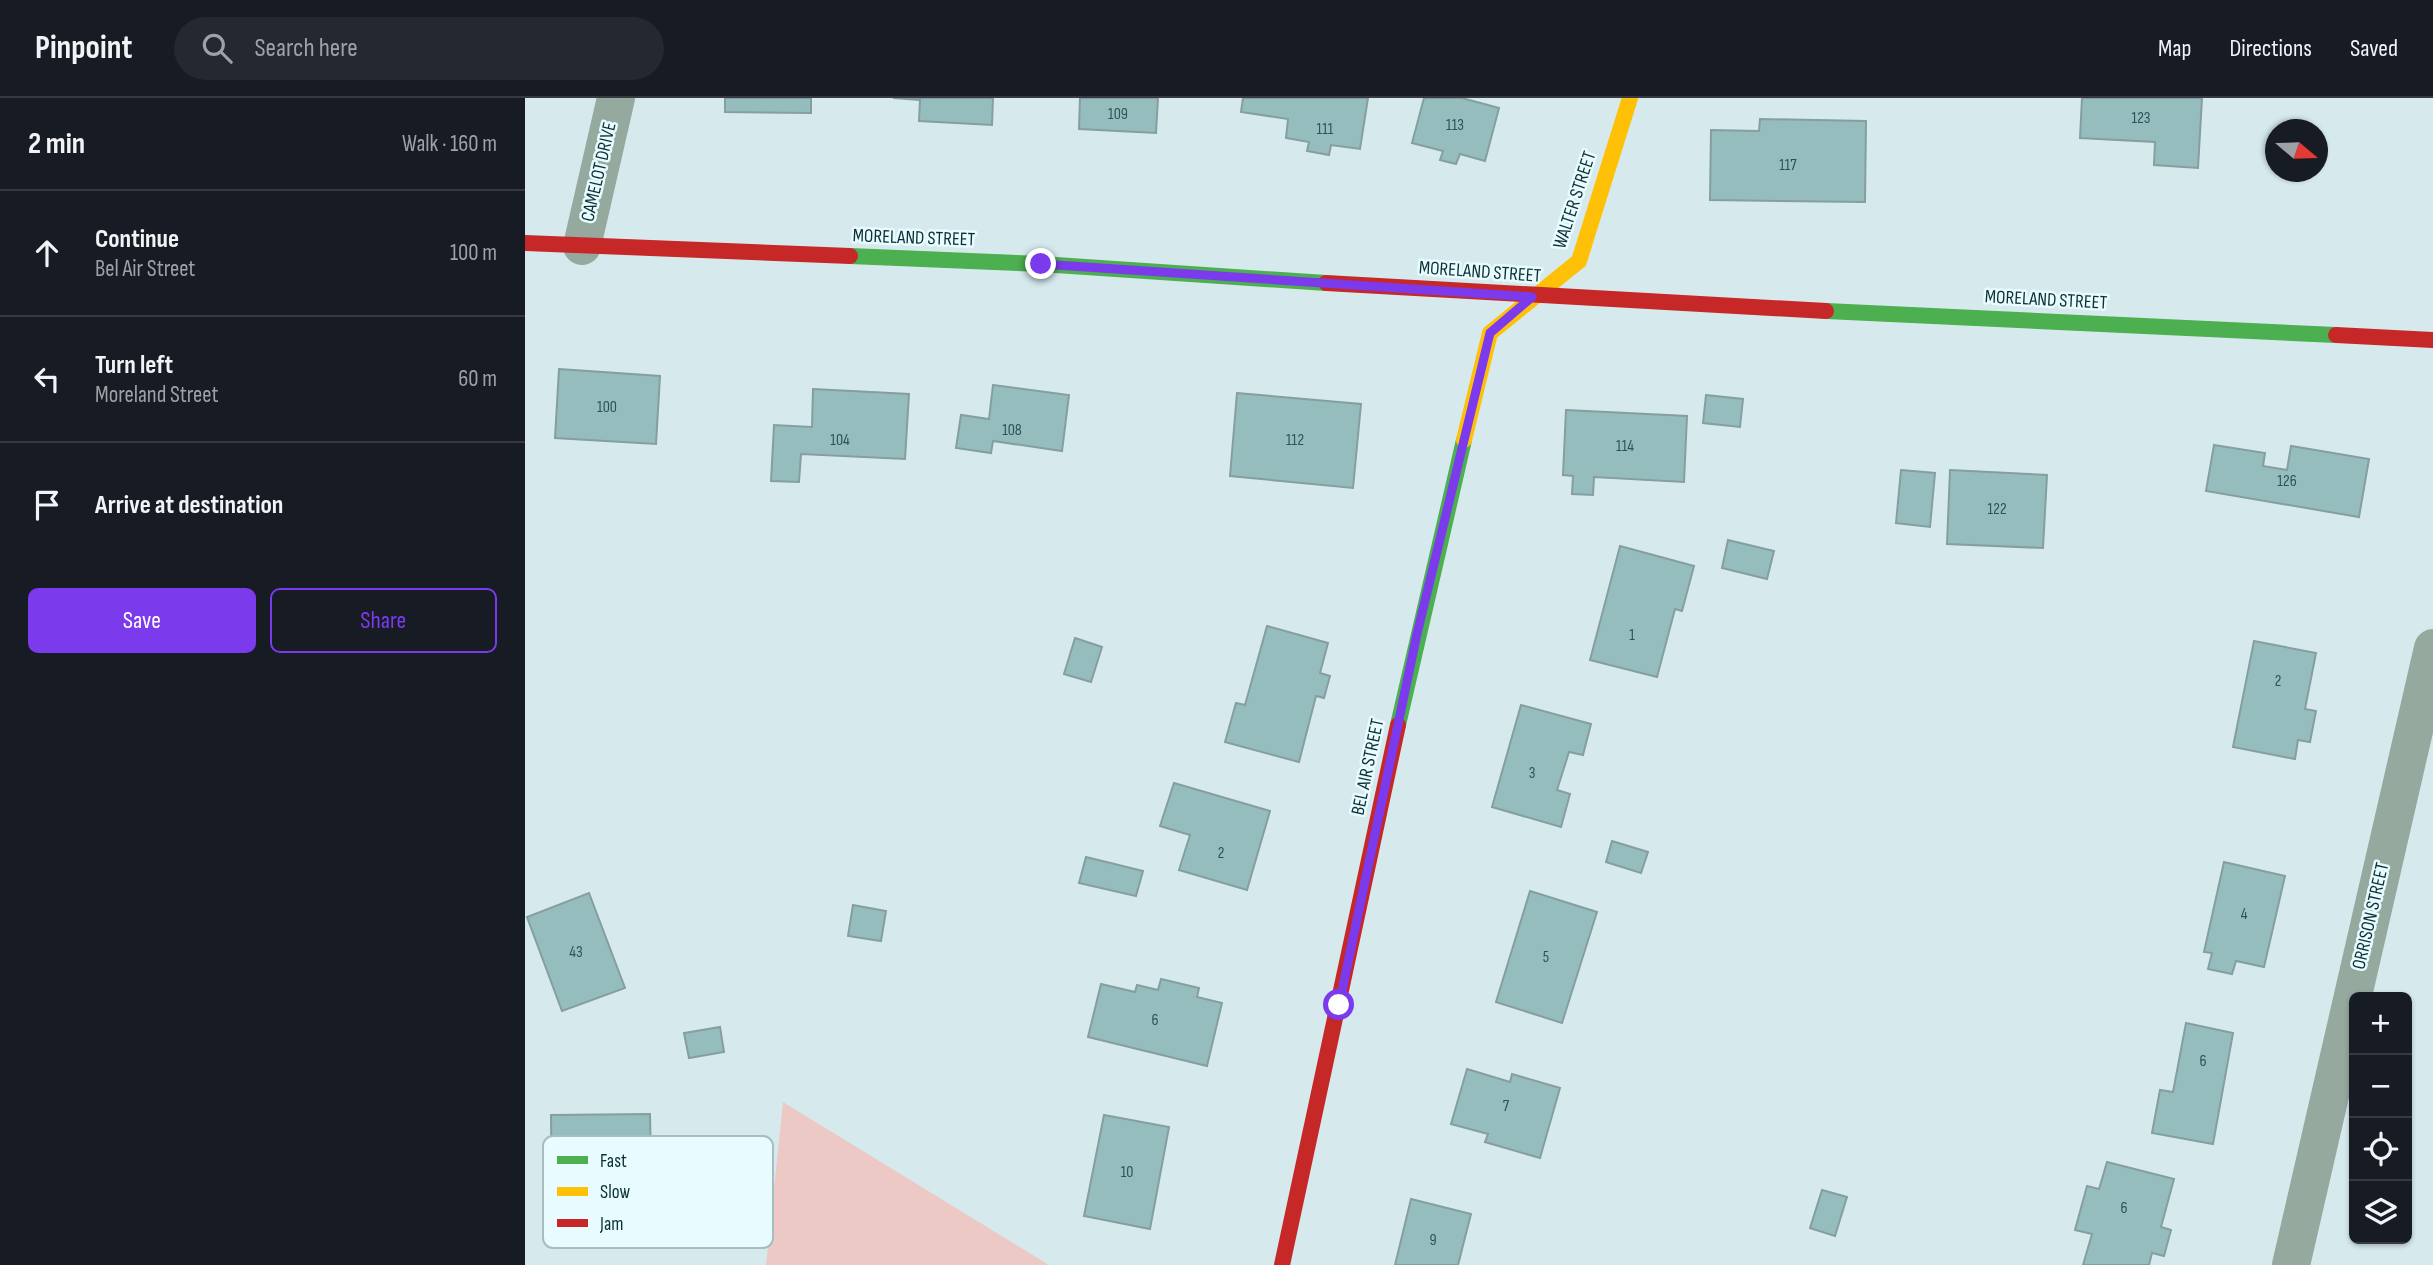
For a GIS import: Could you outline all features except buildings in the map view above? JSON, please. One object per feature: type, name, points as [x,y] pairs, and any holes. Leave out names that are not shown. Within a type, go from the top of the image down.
[{"type":"street","name":"CAMELOT DRIVE","points":[[582,246],[616,98]]},
{"type":"street","name":"WALTER STREET","points":[[1532,297],[1579,261],[1630,98]]},
{"type":"street","name":"MORELAND STREET","points":[[525,243],[1041,264],[1532,297],[2433,340]]},
{"type":"street","name":"BEL AIR STREET","points":[[1282,1265],[1417,634],[1490,333],[1532,297]]},
{"type":"street","name":"ORRISON STREET","points":[[2291,1265],[2433,648]]},
{"type":"shaded area","points":[[783,1102],[1049,1265],[766,1265],[768,1248],[773,1248],[773,1198]]},
{"type":"traffic: fast","points":[[850,256],[1041,264],[1326,283]]},
{"type":"traffic: fast","points":[[1826,311],[2336,335]]},
{"type":"traffic: fast","points":[[1398,725],[1464,440]]},
{"type":"traffic: slow","points":[[1464,440],[1490,333],[1579,261],[1630,98]]},
{"type":"traffic: jam","points":[[525,243],[850,256]]},
{"type":"traffic: jam","points":[[1326,283],[1826,311]]},
{"type":"traffic: jam","points":[[2336,335],[2433,340]]},
{"type":"traffic: jam","points":[[1282,1265],[1398,725]]},
{"type":"route","points":[[1041,264],[1532,297],[1490,333],[1417,634],[1339,1005]]}]
